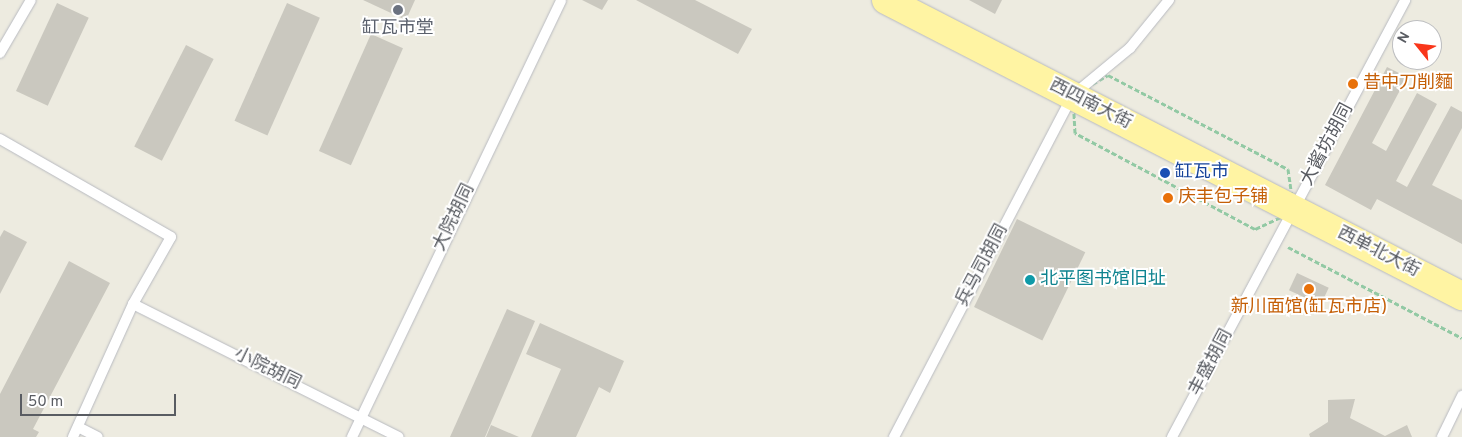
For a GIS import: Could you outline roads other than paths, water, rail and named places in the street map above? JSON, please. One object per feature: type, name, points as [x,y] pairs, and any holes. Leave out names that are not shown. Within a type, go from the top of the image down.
[{"type":"main road","name":"西四南大街","points":[[886,0],[1294,211]]},
{"type":"main road","name":"西单北大街","points":[[1294,211],[1462,296]]},
{"type":"lane","points":[[0,53],[31,0]]},
{"type":"lane","name":"大院胡同","points":[[352,437],[452,223],[561,0]]},
{"type":"lane","points":[[1073,96],[1130,48],[1169,0]]},
{"type":"lane","name":"大酱坊胡同","points":[[1294,211],[1405,0]]},
{"type":"lane","name":"兵马司胡同","points":[[894,437],[1073,96]]},
{"type":"lane","points":[[0,139],[171,237],[134,304],[73,437]]},
{"type":"lane","name":"丰盛胡同","points":[[1172,437],[1294,211]]},
{"type":"lane","name":"小院胡同","points":[[134,304],[363,417],[399,437]]},
{"type":"lane","points":[[1442,437],[1462,396]]},
{"type":"lane","points":[[78,427],[98,437]]},
{"type":"place","name":"缸瓦市堂","points":[[398,10]]},
{"type":"place","name":"昔中刀削麵","points":[[1353,84]]},
{"type":"place","name":"缸瓦市","points":[[1165,173]]},
{"type":"place","name":"庆丰包子铺","points":[[1168,198]]},
{"type":"place","name":"北平图书馆旧址","points":[[1030,280]]},
{"type":"place","name":"新川面馆(缸瓦市店)","points":[[1309,289]]}]
